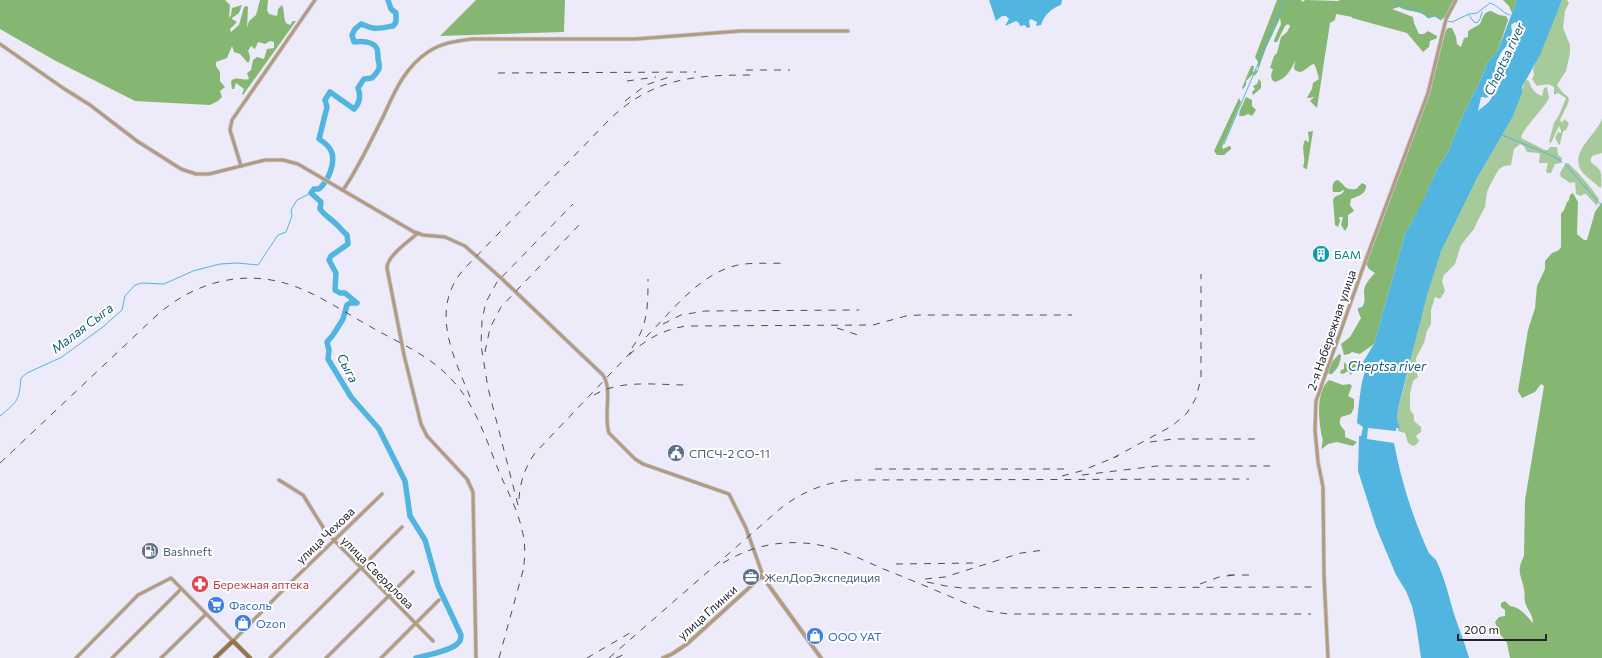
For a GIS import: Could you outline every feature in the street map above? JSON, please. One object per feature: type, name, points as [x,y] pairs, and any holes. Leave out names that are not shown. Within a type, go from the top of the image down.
[{"type":"main road","name":"улица Чехова","points":[[215,658],[233,641]]},
{"type":"main road","points":[[233,641],[250,658]]},
{"type":"street","points":[[241,166],[230,130],[232,120],[315,0]]},
{"type":"street","name":"2-я Набережная улица","points":[[1328,658],[1324,576],[1323,487],[1318,462],[1315,430],[1316,401],[1365,262],[1428,93],[1446,19],[1456,0]]},
{"type":"street","points":[[343,190],[362,158],[401,80],[411,66],[428,52],[449,42],[472,39],[636,39],[740,31],[848,31]]},
{"type":"street","points":[[0,44],[90,105],[137,141],[181,168],[196,174],[209,174],[265,160],[283,160],[298,164],[418,233],[445,238],[465,246],[501,278],[603,375],[607,386],[606,422],[609,433],[635,459],[643,464],[729,494],[746,528],[762,571],[762,576],[821,658]]},
{"type":"street","points":[[418,233],[391,258],[387,263],[387,268],[404,355],[421,424],[427,436],[467,479],[472,492],[476,658]]},
{"type":"street","name":"улица Свердлова","points":[[279,480],[303,495],[326,532],[334,541],[433,641]]},
{"type":"street","name":"улица Чехова","points":[[233,641],[288,585],[382,494]]},
{"type":"street","points":[[270,658],[402,527]]},
{"type":"street","points":[[326,658],[413,572]]},
{"type":"street","name":"улица Глинки","points":[[663,658],[687,644],[762,576]]},
{"type":"street","points":[[76,658],[138,595],[170,578],[233,641]]},
{"type":"street","points":[[112,658],[181,589]]},
{"type":"street","points":[[381,658],[439,600]]},
{"type":"street","points":[[161,658],[206,614]]},
{"type":"green space","points":[[0,0],[225,0],[230,5],[229,18],[232,8],[242,5],[239,13],[232,18],[237,22],[230,29],[231,32],[239,25],[244,7],[248,7],[247,28],[249,21],[256,15],[260,0],[268,0],[267,10],[269,14],[277,16],[278,9],[282,5],[286,23],[290,25],[293,21],[296,21],[243,95],[244,89],[236,83],[234,89],[232,89],[232,80],[236,78],[249,79],[247,73],[251,70],[253,60],[257,57],[264,59],[267,49],[274,48],[274,42],[270,41],[265,44],[258,42],[255,49],[251,46],[248,51],[250,60],[248,63],[240,54],[234,52],[232,46],[227,58],[216,62],[216,66],[220,72],[220,81],[225,87],[220,91],[222,97],[210,105],[135,101],[54,60],[0,29]]},
{"type":"green space","points":[[476,0],[565,0],[564,32],[440,36]]},
{"type":"green space","points":[[1277,0],[1301,0],[1303,2],[1305,0],[1456,0],[1447,15],[1441,20],[1435,16],[1428,18],[1421,13],[1399,7],[1392,9],[1413,17],[1419,34],[1424,34],[1428,31],[1437,36],[1437,38],[1430,41],[1429,47],[1423,52],[1407,33],[1352,17],[1336,14],[1335,20],[1330,23],[1317,108],[1310,101],[1314,97],[1307,98],[1312,89],[1313,83],[1319,79],[1314,64],[1300,72],[1294,69],[1295,61],[1290,71],[1279,81],[1275,82],[1272,80],[1271,75],[1273,69],[1270,68],[1274,56],[1277,53],[1281,37],[1287,32],[1290,26],[1288,24],[1285,26],[1277,42],[1274,42],[1281,24],[1280,18],[1266,48],[1257,73],[1254,76],[1253,74],[1246,81],[1246,85],[1243,89],[1242,88],[1251,66],[1254,66],[1253,73],[1258,69],[1258,62],[1255,57]]},
{"type":"green space","points":[[1503,0],[1517,0],[1512,13],[1509,6]]},
{"type":"green space","points":[[1562,0],[1567,0],[1569,3],[1565,11],[1563,28],[1570,45],[1570,53],[1566,71],[1557,85],[1568,97],[1569,101],[1560,120],[1562,123],[1564,119],[1569,123],[1566,130],[1563,131],[1559,145],[1555,138],[1558,132],[1561,133],[1559,126],[1551,143],[1549,142],[1554,123],[1566,98],[1558,93],[1554,95],[1554,87],[1548,85],[1537,86],[1532,79],[1534,75],[1533,69]]},
{"type":"green space","points":[[1491,11],[1499,15],[1506,16],[1508,20],[1498,50],[1488,62],[1463,115],[1448,152],[1437,169],[1424,200],[1405,234],[1374,344],[1360,354],[1352,352],[1344,355],[1341,344],[1350,337],[1361,318],[1358,308],[1362,307],[1363,305],[1364,290],[1368,281],[1375,273],[1369,269],[1365,262],[1428,93],[1446,30],[1448,28],[1452,28],[1457,44],[1461,47],[1464,38],[1468,37],[1468,31],[1480,24],[1485,14]]},
{"type":"green space","points":[[1259,79],[1261,82],[1261,88],[1253,95],[1252,92],[1255,89],[1253,86],[1257,84]]},
{"type":"green space","points":[[1526,80],[1529,81],[1535,92],[1542,96],[1544,88],[1547,87],[1549,98],[1543,108],[1522,134],[1521,138],[1545,150],[1548,150],[1550,147],[1557,147],[1558,155],[1562,158],[1561,163],[1555,164],[1551,173],[1547,173],[1548,163],[1539,163],[1539,153],[1527,152],[1524,146],[1520,144],[1514,149],[1511,165],[1504,166],[1499,169],[1491,183],[1487,192],[1485,207],[1474,229],[1461,245],[1455,264],[1444,275],[1442,281],[1445,291],[1440,299],[1435,297],[1431,310],[1431,324],[1427,331],[1424,343],[1416,358],[1416,370],[1418,377],[1413,381],[1410,393],[1410,410],[1414,415],[1414,421],[1421,427],[1421,432],[1416,436],[1419,441],[1413,446],[1408,443],[1405,433],[1398,431],[1398,428],[1400,428],[1397,419],[1398,409],[1422,310],[1434,270],[1456,217],[1511,119]]},
{"type":"green space","points":[[1246,97],[1252,100],[1252,106],[1256,110],[1252,116],[1248,114],[1239,116],[1240,110]]},
{"type":"green space","points":[[1239,98],[1241,102],[1222,147],[1223,149],[1229,146],[1231,149],[1224,155],[1217,155],[1214,151]]},
{"type":"green space","points":[[1602,119],[1602,153],[1592,156],[1591,161],[1600,171],[1602,178],[1601,188],[1584,174],[1579,167],[1578,160],[1584,146]]},
{"type":"green space","points":[[1313,131],[1306,169],[1303,167],[1304,144],[1305,140],[1308,142],[1309,141],[1308,132]]},
{"type":"green space","points":[[1566,163],[1568,163],[1576,171],[1596,194],[1599,199],[1597,206],[1586,194],[1581,196],[1576,194],[1575,182],[1570,183],[1561,177],[1560,173]]},
{"type":"green space","points":[[1338,180],[1349,189],[1356,189],[1362,183],[1366,185],[1364,193],[1351,199],[1350,205],[1354,211],[1348,215],[1348,226],[1345,231],[1341,225],[1343,217],[1339,217],[1340,221],[1338,227],[1335,225],[1333,200],[1344,191],[1333,192],[1334,183]]},
{"type":"green space","points":[[1573,193],[1578,202],[1577,234],[1584,240],[1587,240],[1595,212],[1602,202],[1602,658],[1510,658],[1507,643],[1500,634],[1495,622],[1499,617],[1505,616],[1505,610],[1501,607],[1501,603],[1505,601],[1510,606],[1523,612],[1533,623],[1532,617],[1525,602],[1520,566],[1524,556],[1525,500],[1544,386],[1541,384],[1535,392],[1522,398],[1518,391],[1528,330],[1535,308],[1537,286],[1545,269],[1545,261],[1552,253],[1559,250],[1561,247],[1561,214],[1569,200],[1570,195]]},
{"type":"green space","points":[[1339,354],[1341,355],[1340,361],[1336,370],[1332,374],[1329,374],[1328,372],[1332,362]]},
{"type":"green space","points":[[1361,361],[1359,370],[1355,367],[1351,375],[1348,371],[1343,374],[1340,373],[1341,370],[1344,369],[1344,362],[1349,367]]},
{"type":"green space","points":[[1329,380],[1343,385],[1350,384],[1352,386],[1348,396],[1354,399],[1354,408],[1351,414],[1341,417],[1340,425],[1345,431],[1345,437],[1357,442],[1353,446],[1337,442],[1328,444],[1322,449],[1323,440],[1319,407],[1322,392]]},
{"type":"water","points":[[989,0],[1062,0],[1061,5],[1049,12],[1041,25],[1036,26],[1037,22],[1031,19],[1029,21],[1030,27],[1027,28],[1025,25],[1020,26],[1016,21],[1005,26],[1009,19],[1006,16],[1002,16],[996,21]]},
{"type":"water","name":"Cheptsa river","points":[[1517,0],[1562,0],[1540,55],[1522,87],[1522,93],[1512,118],[1476,180],[1441,251],[1427,295],[1398,409],[1397,419],[1400,428],[1396,428],[1396,431],[1368,428],[1367,439],[1394,443],[1400,471],[1412,511],[1422,538],[1429,552],[1436,560],[1440,568],[1469,658],[1421,658],[1412,606],[1406,591],[1396,575],[1376,527],[1358,471],[1359,436],[1361,436],[1363,427],[1357,423],[1361,388],[1366,368],[1363,362],[1374,344],[1405,234],[1424,199],[1437,169],[1448,152],[1463,115],[1488,62],[1498,50]],"holes":[[[1515,22],[1518,24],[1516,35],[1514,37],[1511,52],[1504,65],[1500,84],[1495,91],[1490,93],[1488,91],[1485,93],[1485,89],[1490,83],[1493,86],[1495,83],[1492,73],[1496,72],[1495,68],[1498,58],[1508,45],[1512,32],[1511,25]],[[1493,94],[1489,102],[1478,111],[1481,97],[1486,98]]]},
{"type":"waterway","name":"Сыга","points":[[388,0],[391,9],[396,13],[396,22],[393,26],[370,28],[361,24],[355,29],[352,35],[354,42],[367,42],[375,46],[379,65],[378,71],[372,78],[364,79],[358,88],[360,97],[358,104],[354,109],[330,92],[325,100],[327,107],[319,139],[327,145],[332,153],[332,168],[322,186],[319,189],[314,189],[311,193],[321,202],[320,209],[347,235],[348,244],[331,256],[329,260],[336,273],[335,290],[340,293],[345,293],[357,303],[350,303],[347,305],[343,319],[327,342],[329,350],[328,359],[351,397],[379,429],[405,481],[410,516],[425,540],[438,586],[461,635],[460,641],[454,646],[444,651],[416,658]]},
{"type":"waterway","points":[[1224,144],[1285,0]]},
{"type":"waterway","points":[[1394,0],[1405,7],[1424,13],[1428,18],[1435,16],[1441,20]]},
{"type":"waterway","points":[[1447,21],[1452,22],[1469,14],[1477,13],[1490,3],[1510,15]]},
{"type":"waterway","points":[[1469,15],[1474,22],[1477,23],[1482,12]]},
{"type":"waterway","points":[[1502,135],[1555,157],[1562,162]]},
{"type":"waterway","points":[[1565,164],[1602,206]]},
{"type":"waterway","name":"Малая Сыга","points":[[0,416],[11,407],[16,400],[21,378],[27,373],[62,357],[104,326],[122,310],[125,296],[135,285],[142,283],[164,284],[193,271],[220,264],[237,263],[258,265],[278,235],[286,232],[292,216],[291,210],[297,200],[311,193]]},
{"type":"railway","points":[[746,70],[790,70]]},
{"type":"railway","points":[[498,73],[696,72]]},
{"type":"railway","points":[[470,397],[451,349],[446,316],[448,300],[454,284],[464,269],[609,120],[625,106],[642,95],[676,81],[713,76],[753,75]]},
{"type":"railway","points":[[625,101],[646,85],[672,76]]},
{"type":"railway","points":[[627,81],[656,77]]},
{"type":"railway","points":[[518,505],[488,388],[481,345],[482,320],[486,302],[497,282],[573,204]]},
{"type":"railway","points":[[485,352],[490,328],[501,307],[580,224]]},
{"type":"railway","points":[[646,337],[699,284],[724,269],[738,265],[784,263]]},
{"type":"railway","points":[[1113,458],[1172,426],[1187,413],[1196,398],[1201,378],[1201,274]]},
{"type":"railway","points":[[0,463],[156,316],[171,304],[187,294],[220,282],[257,278],[275,281],[304,290],[403,344],[425,357],[444,371],[452,380],[468,401],[480,424],[515,509],[525,546],[523,572]]},
{"type":"railway","points":[[632,348],[641,331],[646,315],[648,279]]},
{"type":"railway","points":[[663,324],[681,315],[705,311],[859,310]]},
{"type":"railway","points":[[629,355],[642,344],[663,332],[687,326],[873,325],[906,316],[919,315],[1072,315]]},
{"type":"railway","points":[[837,328],[861,336]]},
{"type":"railway","points":[[519,499],[524,475],[528,464],[535,453],[632,351]]},
{"type":"railway","points":[[594,395],[604,390],[627,385],[687,385]]},
{"type":"railway","points":[[1150,442],[1173,439],[1260,439]]},
{"type":"railway","points":[[1062,476],[1081,471],[1118,456]]},
{"type":"railway","points":[[1082,475],[1157,466],[1270,466]]},
{"type":"railway","points":[[875,469],[1069,469]]},
{"type":"railway","points":[[609,658],[781,508],[798,496],[827,484],[858,480],[1249,479]]},
{"type":"railway","points":[[723,563],[750,550],[763,546],[806,543],[821,545],[841,551],[987,611],[1008,614],[1311,614]]},
{"type":"railway","points":[[925,579],[945,577],[1021,553],[1044,550]]},
{"type":"railway","points":[[896,564],[976,563]]},
{"type":"railway","points":[[499,658],[524,567]]},
{"type":"railway","points":[[1228,575],[1252,575]]},
{"type":"railway","points":[[1200,584],[1219,577],[1234,575]]},
{"type":"railway","points":[[927,582],[962,588],[1312,587]]},
{"type":"railway","points":[[587,658],[635,630]]},
{"type":"railway","points":[[616,658],[625,654]]},
{"type":"place","name":"БАМ","points":[[1321,254]]},
{"type":"place","name":"СПСЧ-2 СО-11","points":[[676,453]]},
{"type":"place","name":"Bashneft","points":[[150,551]]},
{"type":"place","name":"ЖелДорЭкспедиция","points":[[751,577]]},
{"type":"place","name":"Бережная аптека","points":[[200,584]]},
{"type":"place","name":"Фасоль","points":[[216,605]]},
{"type":"place","name":"Ozon","points":[[243,623]]},
{"type":"place","name":"ООО УАТ","points":[[815,636]]}]
